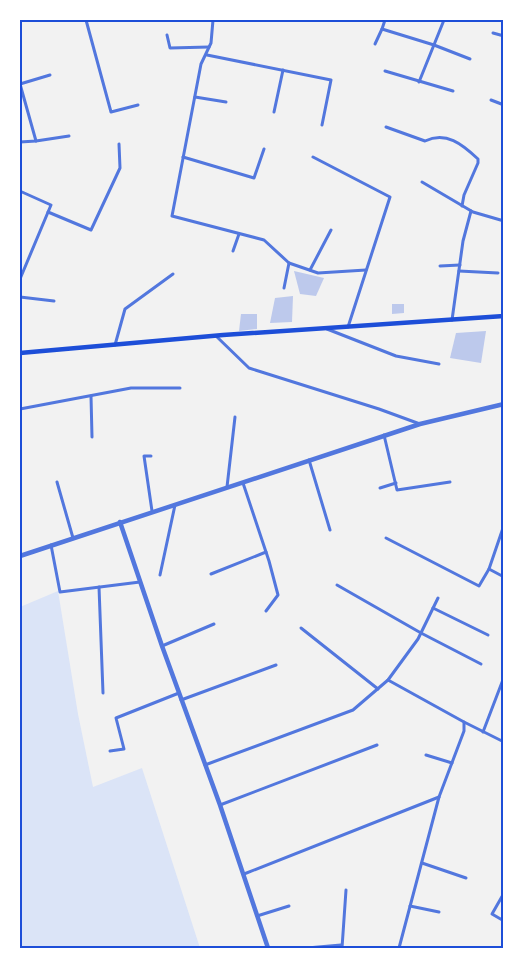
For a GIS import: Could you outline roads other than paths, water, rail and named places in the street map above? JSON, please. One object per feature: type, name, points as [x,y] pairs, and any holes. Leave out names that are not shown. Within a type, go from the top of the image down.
[{"type":"main road","points":[[20,353],[216,336],[504,316]]},
{"type":"street","points":[[86,20],[111,112],[138,105]]},
{"type":"street","points":[[213,20],[209,47],[201,64],[172,216],[264,240],[290,263],[318,273],[366,270]]},
{"type":"street","points":[[375,45],[385,20]]},
{"type":"street","points":[[419,82],[444,20]]},
{"type":"street","points":[[381,29],[470,59]]},
{"type":"street","points":[[493,33],[504,36]]},
{"type":"street","points":[[167,35],[170,48],[209,47]]},
{"type":"street","points":[[206,54],[331,80],[322,124]]},
{"type":"street","points":[[273,112],[283,70]]},
{"type":"street","points":[[385,71],[453,91]]},
{"type":"street","points":[[36,141],[20,84],[50,75]]},
{"type":"street","points":[[195,97],[226,102]]},
{"type":"street","points":[[491,100],[504,105]]},
{"type":"street","points":[[386,127],[425,141],[434,136],[449,138],[478,159],[462,206]]},
{"type":"street","points":[[20,142],[69,136]]},
{"type":"street","points":[[48,212],[91,230],[120,168],[119,144]]},
{"type":"street","points":[[183,157],[254,178],[264,149]]},
{"type":"street","points":[[313,157],[390,197],[348,327]]},
{"type":"street","points":[[422,182],[471,211],[504,221]]},
{"type":"street","points":[[20,279],[51,205],[22,192]]},
{"type":"street","points":[[452,320],[471,211]]},
{"type":"street","points":[[310,270],[331,230]]},
{"type":"street","points":[[233,251],[239,234]]},
{"type":"street","points":[[284,288],[290,263]]},
{"type":"street","points":[[440,266],[460,265]]},
{"type":"street","points":[[459,271],[498,273]]},
{"type":"street","points":[[115,345],[125,309],[173,274]]},
{"type":"street","points":[[20,297],[54,301]]},
{"type":"street","points":[[325,328],[396,356],[439,364]]},
{"type":"street","points":[[216,336],[249,368],[420,424]]},
{"type":"street","points":[[20,409],[132,388],[180,388]]},
{"type":"street","points":[[91,396],[92,437]]},
{"type":"street","points":[[20,556],[384,435],[504,404]]},
{"type":"street","points":[[227,487],[235,417]]},
{"type":"street","points":[[384,435],[397,490],[450,482]]},
{"type":"street","points":[[152,456],[144,456],[152,511]]},
{"type":"street","points":[[309,460],[330,530]]},
{"type":"street","points":[[243,481],[278,595],[266,611]]},
{"type":"street","points":[[57,483],[73,538]]},
{"type":"street","points":[[380,488],[396,483]]},
{"type":"street","points":[[160,575],[175,503]]},
{"type":"street","points":[[120,522],[268,948]]},
{"type":"street","points":[[386,538],[479,586],[489,569],[504,525]]},
{"type":"street","points":[[51,545],[60,592],[140,582]]},
{"type":"street","points":[[211,574],[266,552]]},
{"type":"street","points":[[489,569],[504,577]]},
{"type":"street","points":[[337,585],[481,664]]},
{"type":"street","points":[[99,587],[103,693]]},
{"type":"street","points":[[205,765],[352,710],[388,680],[421,633],[438,598]]},
{"type":"street","points":[[433,608],[488,636]]},
{"type":"street","points":[[162,646],[214,624]]},
{"type":"street","points":[[301,628],[378,689]]},
{"type":"street","points":[[181,699],[276,665]]},
{"type":"street","points":[[483,732],[504,677]]},
{"type":"street","points":[[388,680],[504,742]]},
{"type":"street","points":[[110,751],[124,749],[116,718],[179,693]]},
{"type":"street","points":[[399,948],[439,797],[464,731],[464,722]]},
{"type":"street","points":[[220,805],[377,746]]},
{"type":"street","points":[[426,755],[452,763]]},
{"type":"street","points":[[242,875],[439,797]]},
{"type":"street","points":[[422,863],[466,878]]},
{"type":"street","points":[[307,948],[342,947],[346,890]]},
{"type":"street","points":[[504,893],[492,914],[504,921]]},
{"type":"street","points":[[257,916],[289,906]]},
{"type":"street","points":[[410,906],[439,912]]}]
